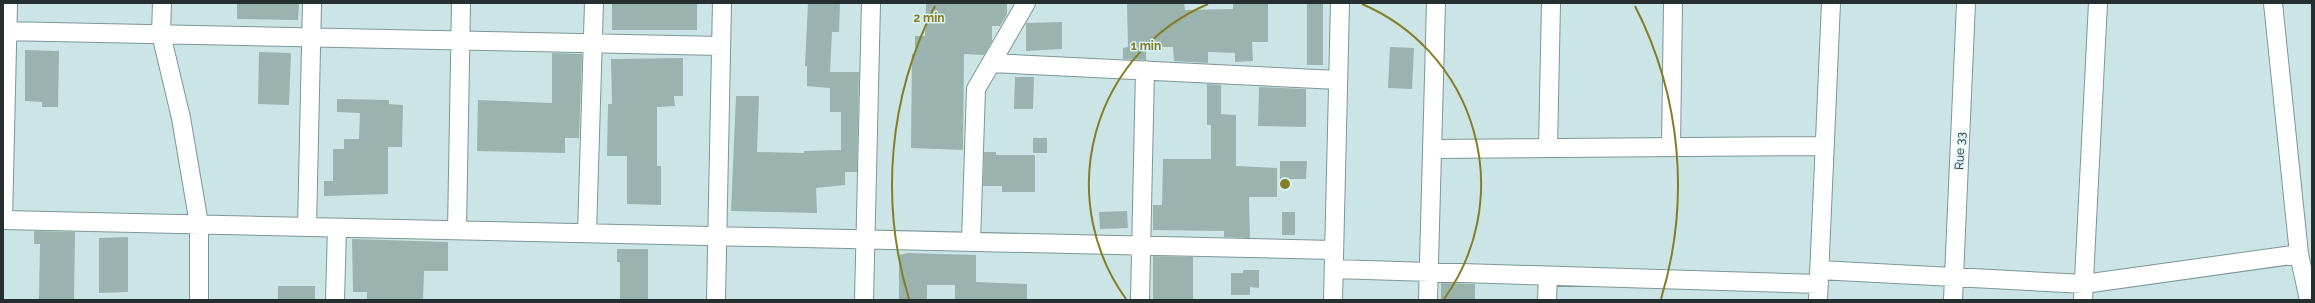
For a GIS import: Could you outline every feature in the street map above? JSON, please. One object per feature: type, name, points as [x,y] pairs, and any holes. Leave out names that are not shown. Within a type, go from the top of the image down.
[{"type":"street","points":[[8,3],[5,31],[3,220],[1334,250]]},
{"type":"street","points":[[162,3],[161,34],[181,118],[199,224],[199,300]]},
{"type":"street","points":[[307,227],[312,3]]},
{"type":"street","points":[[457,230],[462,3]]},
{"type":"street","points":[[587,233],[594,3]]},
{"type":"street","points":[[716,300],[722,3]]},
{"type":"street","points":[[864,300],[871,3]]},
{"type":"street","points":[[971,242],[976,89],[1026,3]]},
{"type":"street","points":[[1333,300],[1340,3]]},
{"type":"street","points":[[1428,300],[1436,3]]},
{"type":"street","points":[[1548,148],[1551,3]]},
{"type":"street","points":[[1671,147],[1673,3]]},
{"type":"street","points":[[1819,285],[1832,3]]},
{"type":"street","name":"Rue 33","points":[[1953,300],[1966,3]]},
{"type":"street","points":[[2084,292],[2098,3]]},
{"type":"street","points":[[2273,3],[2300,254],[2309,300]]},
{"type":"street","points":[[5,31],[721,46]]},
{"type":"street","points":[[991,63],[1338,80]]},
{"type":"street","points":[[1140,300],[1145,70]]},
{"type":"street","points":[[1432,149],[1825,146]]},
{"type":"street","points":[[335,300],[337,228]]},
{"type":"street","points":[[1334,269],[1819,285],[1954,277],[2084,292],[2300,254]]},
{"type":"street","points":[[1547,300],[1548,276]]},
{"type":"building","points":[[237,3],[299,3],[298,20],[237,19]]},
{"type":"building","points":[[612,3],[697,3],[697,30],[612,30]]},
{"type":"building","points":[[808,3],[840,3],[839,32],[832,32],[830,72],[859,72],[857,172],[845,172],[845,185],[816,188],[817,213],[731,211],[736,96],[759,96],[757,152],[804,153],[804,151],[841,150],[841,112],[830,112],[830,88],[807,86],[807,66],[805,66]]},
{"type":"building","points":[[926,3],[1007,3],[1007,14],[1000,26],[992,26],[992,41],[984,55],[964,54],[963,150],[911,148],[912,54],[915,54],[915,36],[925,36]]},
{"type":"building","points":[[1127,3],[1184,3],[1185,10],[1233,9],[1233,3],[1268,3],[1268,42],[1252,42],[1253,61],[1235,62],[1235,53],[1208,52],[1208,63],[1174,61],[1173,47],[1146,47],[1146,60],[1123,59],[1123,48],[1128,47]]},
{"type":"building","points":[[1307,4],[1323,4],[1323,65],[1307,65]]},
{"type":"building","points":[[1062,22],[1062,49],[1026,51],[1026,23]]},
{"type":"building","points":[[1390,47],[1414,48],[1412,89],[1388,88]]},
{"type":"building","points":[[25,50],[59,51],[58,107],[42,107],[42,102],[25,101]]},
{"type":"building","points":[[259,52],[291,53],[289,105],[258,104]]},
{"type":"building","points":[[552,53],[582,54],[579,138],[565,138],[565,153],[477,151],[478,100],[552,103]]},
{"type":"building","points":[[683,58],[683,96],[674,96],[675,106],[657,107],[657,166],[661,166],[661,205],[627,204],[627,156],[607,156],[608,104],[612,104],[611,59]]},
{"type":"building","points":[[1015,77],[1034,77],[1033,109],[1014,109]]},
{"type":"building","points":[[1207,84],[1221,85],[1221,114],[1236,115],[1236,166],[1277,168],[1277,197],[1249,197],[1250,238],[1224,237],[1224,231],[1153,230],[1153,205],[1162,205],[1163,159],[1211,159],[1211,125],[1207,125]]},
{"type":"building","points":[[1259,87],[1306,89],[1306,127],[1258,126]]},
{"type":"building","points":[[337,99],[389,100],[389,104],[403,105],[402,147],[388,147],[388,194],[324,196],[324,181],[333,181],[333,149],[344,149],[344,139],[359,139],[360,113],[337,112]]},
{"type":"building","points":[[1033,138],[1047,138],[1047,153],[1033,153]]},
{"type":"building","points":[[984,152],[996,152],[996,155],[1035,155],[1035,192],[1002,192],[1002,186],[983,186]]},
{"type":"building","points":[[1280,161],[1307,161],[1306,179],[1280,179]]},
{"type":"building","points":[[1127,211],[1128,228],[1100,229],[1099,212]]},
{"type":"building","points":[[1282,212],[1295,212],[1295,235],[1282,235]]},
{"type":"building","points":[[34,231],[75,232],[74,300],[39,300],[40,244],[34,244]]},
{"type":"building","points":[[128,237],[128,292],[99,293],[99,238]]},
{"type":"building","points":[[352,239],[448,242],[448,271],[424,271],[423,300],[367,300],[367,292],[353,292]]},
{"type":"building","points":[[617,249],[648,249],[648,300],[620,300],[620,262],[617,262]]},
{"type":"building","points":[[908,253],[976,255],[976,282],[1027,284],[1027,300],[955,300],[955,285],[927,285],[927,300],[899,300],[899,255]]},
{"type":"building","points":[[1153,256],[1193,257],[1193,300],[1153,300]]},
{"type":"building","points":[[1243,270],[1259,270],[1259,288],[1250,287],[1250,295],[1231,295],[1231,273],[1243,273]]},
{"type":"building","points":[[1441,283],[1475,284],[1475,300],[1441,300]]},
{"type":"building","points":[[278,286],[315,286],[315,300],[278,300]]}]
